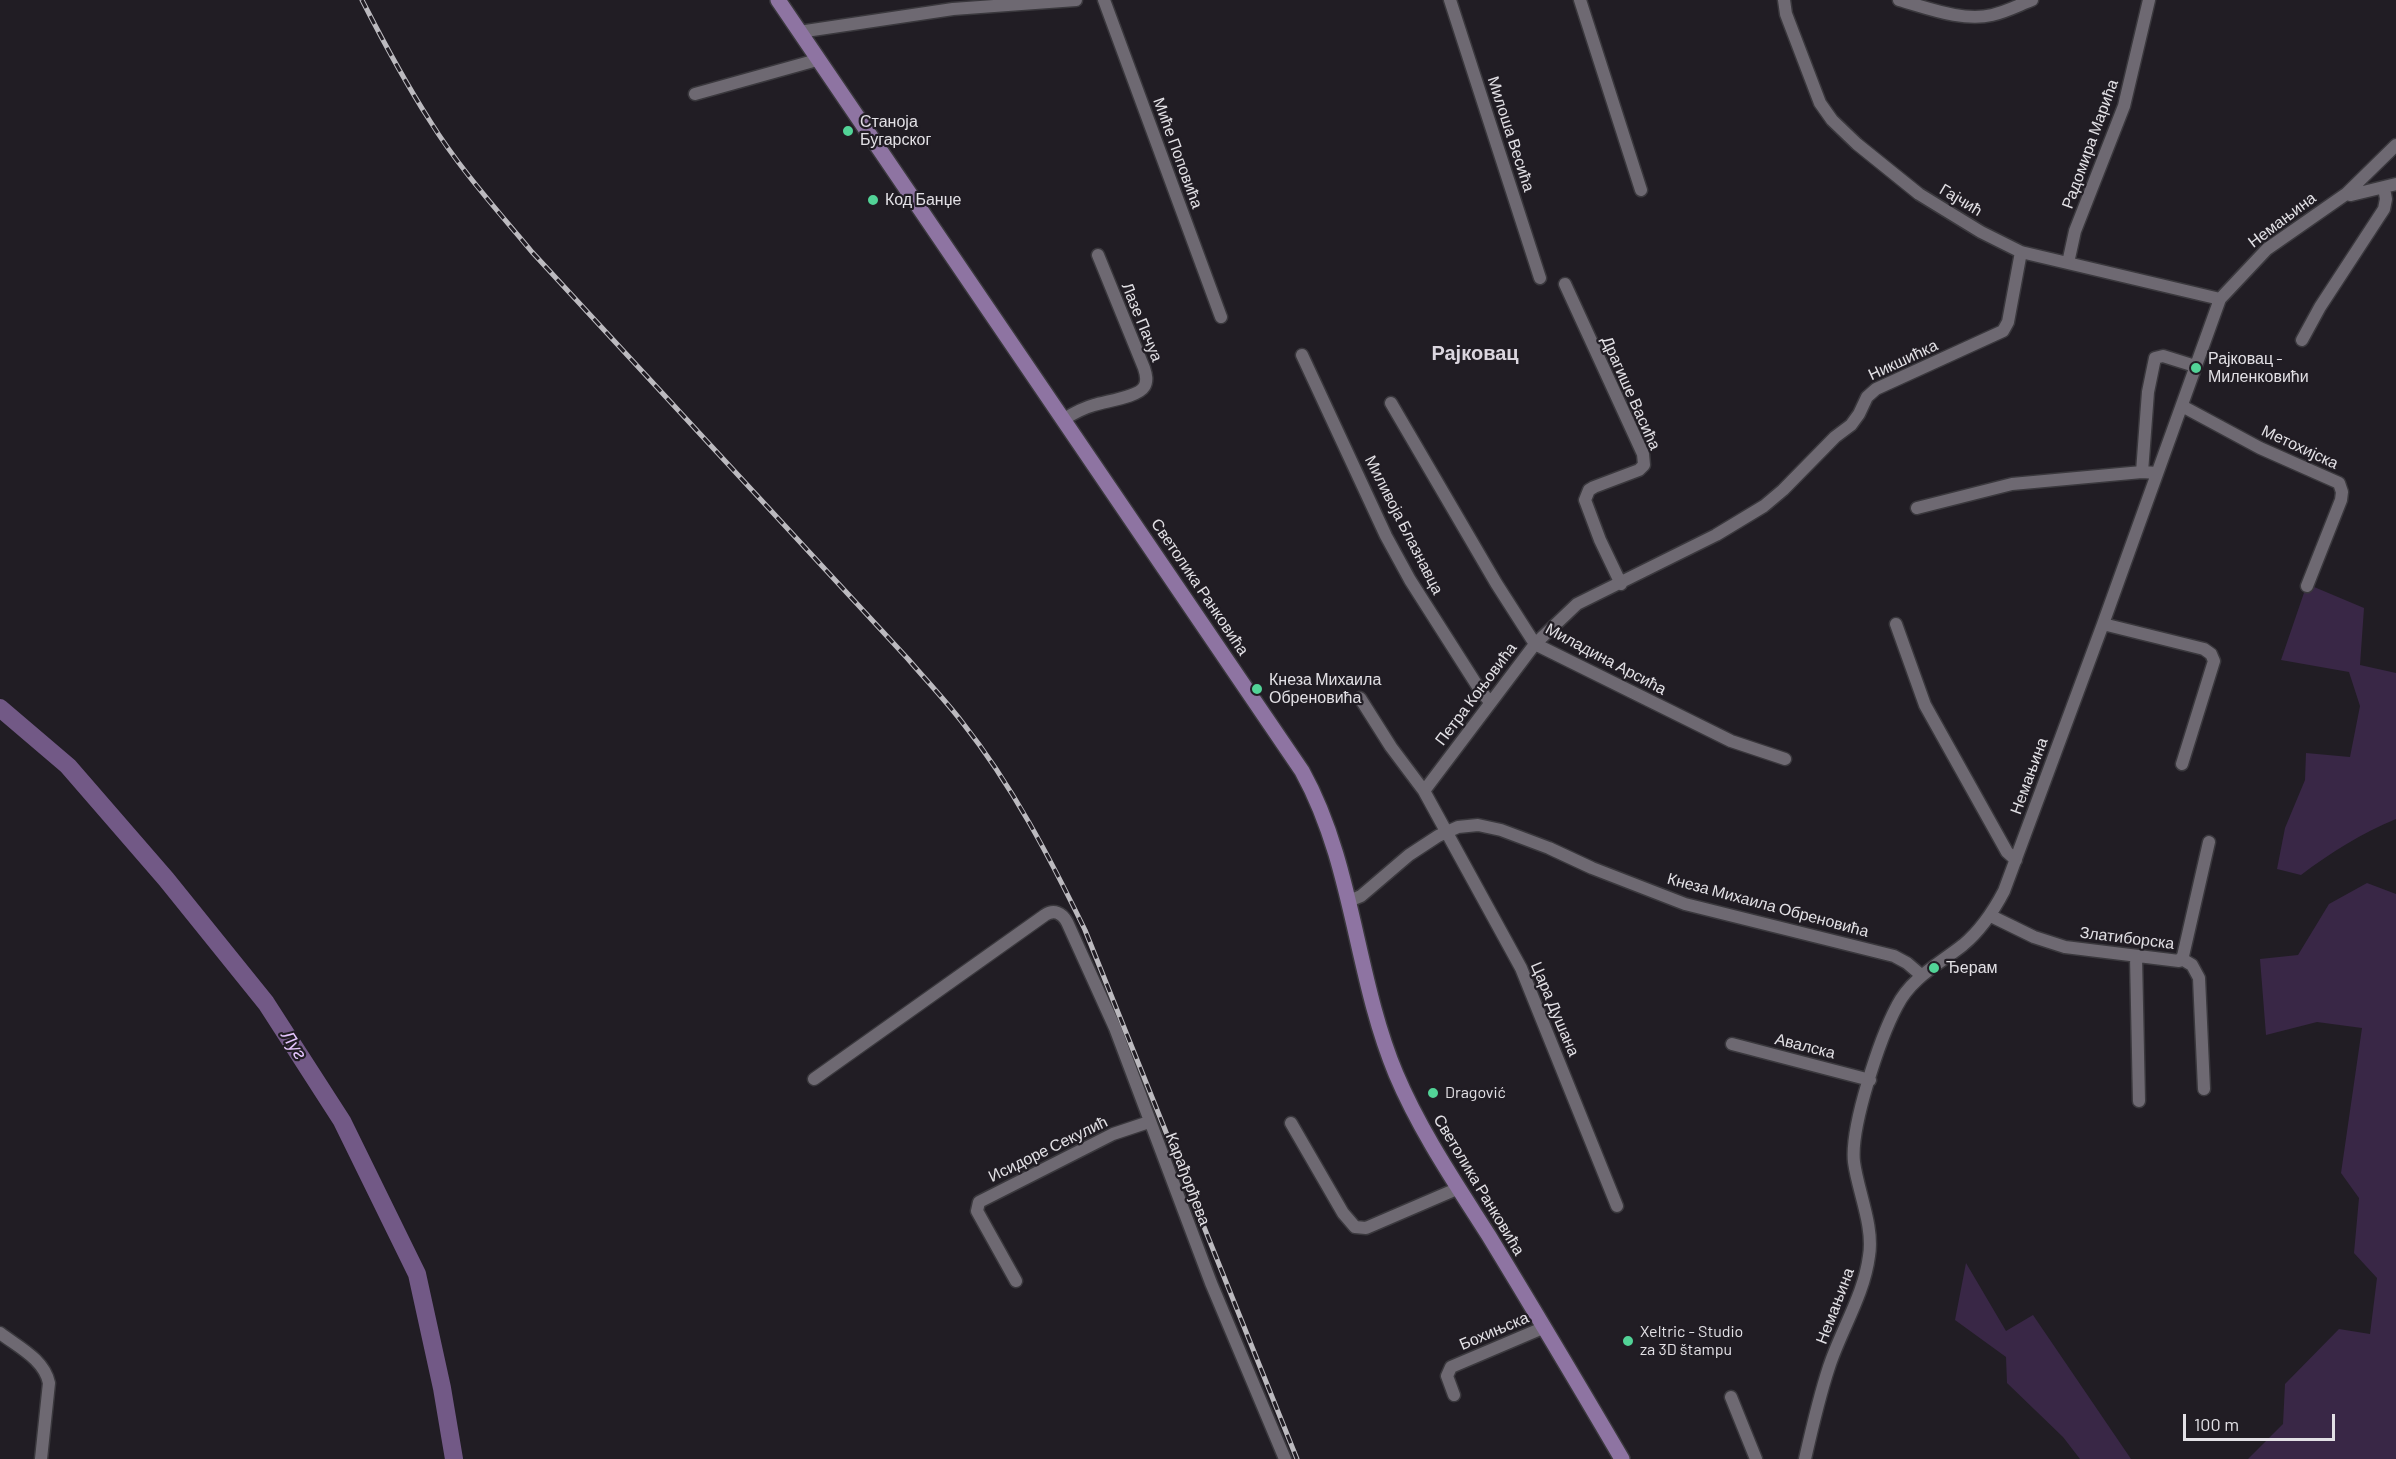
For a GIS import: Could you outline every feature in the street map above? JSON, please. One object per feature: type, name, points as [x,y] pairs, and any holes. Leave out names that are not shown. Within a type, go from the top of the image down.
[{"type":"main road","name":"Светолика Ранковића","points":[[778,0],[1302,771],[1330,831],[1371,996],[1389,1058],[1412,1108],[1622,1459]]},
{"type":"street","points":[[799,32],[953,9],[1076,0]]},
{"type":"street","name":"Миће Поповића","points":[[1104,0],[1221,317]]},
{"type":"street","name":"Милоша Весића","points":[[1450,0],[1540,278]]},
{"type":"street","points":[[1580,0],[1641,190]]},
{"type":"street","name":"Гајчић","points":[[1784,0],[1786,14],[1813,90],[1832,120],[1857,144],[1919,194],[1981,232],[2021,252],[2220,298]]},
{"type":"street","points":[[1899,0],[1950,14],[1979,16],[1992,15],[2032,0]]},
{"type":"street","name":"Радомира Марића","points":[[2068,263],[2075,231],[2124,106],[2149,0]]},
{"type":"street","points":[[695,94],[818,60]]},
{"type":"street","name":"Немањина","points":[[1804,1459],[1829,1367],[1867,1271],[1870,1252],[1869,1234],[1854,1162],[1855,1129],[1886,1030],[1897,1005],[1906,991],[1922,975],[1962,946],[1991,916],[2004,891],[2220,298],[2267,249],[2346,194],[2396,145]]},
{"type":"street","points":[[2346,194],[2352,195],[2390,186]]},
{"type":"street","points":[[2302,340],[2320,307],[2384,209],[2390,186]]},
{"type":"street","name":"Никшићка","points":[[1716,535],[1764,506],[1783,490],[1855,420],[1876,388],[2003,331],[2008,322],[2021,252]]},
{"type":"street","name":"Лазе Пачуа","points":[[1064,419],[1096,404],[1141,391],[1146,382],[1144,368],[1098,255]]},
{"type":"street","name":"Драгише Васића","points":[[1565,284],[1643,454],[1644,465],[1639,470],[1589,490],[1585,500],[1600,540],[1621,584]]},
{"type":"street","name":"Миливоја Блазнавца","points":[[1302,355],[1386,536],[1410,580],[1490,702]]},
{"type":"street","points":[[2142,472],[2148,392],[2155,358],[2163,356],[2195,366]]},
{"type":"street","name":"Миладина Арсића","points":[[1391,403],[1496,583],[1535,644],[1731,741],[1785,759]]},
{"type":"street","name":"Метохијска","points":[[2181,406],[2260,448],[2326,475],[2339,483],[2342,492],[2341,500],[2307,586]]},
{"type":"street","points":[[1917,508],[2012,484],[2142,472],[2157,473]]},
{"type":"street","name":"Петра Коњовића","points":[[1424,791],[1535,644],[1577,604],[1716,535]]},
{"type":"street","points":[[1896,624],[1925,705],[2007,852],[2016,860]]},
{"type":"street","points":[[2103,624],[2204,649],[2211,654],[2214,661],[2182,764]]},
{"type":"street","name":"Цара Душана","points":[[1360,698],[1401,763],[1424,791],[1521,968],[1617,1206]]},
{"type":"street","name":"Кнеза Михаила Обреновића","points":[[1349,901],[1361,896],[1409,855],[1446,832],[1467,826],[1486,826],[1685,904],[1894,956],[1922,975]]},
{"type":"street","name":"Златиборска","points":[[1991,916],[2017,930],[2054,944],[2176,962],[2182,959],[2209,842]]},
{"type":"street","name":"Карађорђева","points":[[814,1079],[1045,915],[1053,912],[1064,917],[1099,989],[1233,1337],[1285,1459]]},
{"type":"street","points":[[2136,957],[2139,1101]]},
{"type":"street","points":[[2182,959],[2192,965],[2199,978],[2204,1089]]},
{"type":"street","name":"Авалска","points":[[1732,1044],[1870,1080]]},
{"type":"street","name":"Исидоре Секулић","points":[[1016,1281],[977,1211],[979,1202],[1113,1134],[1149,1122]]},
{"type":"street","points":[[1291,1123],[1343,1213],[1355,1227],[1366,1228],[1459,1188]]},
{"type":"street","name":"Бохињска","points":[[1454,1395],[1447,1376],[1451,1367],[1545,1327]]},
{"type":"street","points":[[0,1333],[43,1367],[47,1375],[49,1383],[41,1459]]},
{"type":"street","points":[[1731,1397],[1756,1459]]},
{"type":"shaded area","points":[[2307,584],[2364,608],[2360,665],[2396,673],[2396,819],[2347,844],[2301,875],[2277,869],[2285,828],[2305,780],[2306,753],[2350,757],[2360,706],[2349,672],[2281,660]]},
{"type":"shaded area","points":[[2367,883],[2396,894],[2396,1459],[2248,1459],[2283,1424],[2285,1384],[2339,1329],[2370,1334],[2377,1278],[2354,1253],[2359,1198],[2341,1173],[2362,1028],[2317,1022],[2266,1035],[2260,959],[2298,955],[2329,904]]},
{"type":"shaded area","points":[[1966,1263],[2006,1331],[2033,1315],[2131,1459],[2080,1459],[2063,1437],[2007,1383],[2006,1357],[1955,1320]]},
{"type":"waterway","name":"Луг","points":[[0,708],[68,766],[166,879],[266,1003],[342,1121],[417,1274],[442,1388],[454,1459]]},
{"type":"railway","points":[[362,0],[394,61],[430,121],[453,155],[492,204],[532,252],[908,659],[956,714],[1014,797],[1044,849],[1085,930],[1297,1459]]},
{"type":"place","name":"Станоја Бугарског","points":[[848,131]]},
{"type":"place","name":"Код Банџе","points":[[873,200]]},
{"type":"place","name":"Рајковац - Миленковићи","points":[[2196,368]]},
{"type":"place","name":"Кнеза Михаила Обреновића","points":[[1257,689]]},
{"type":"place","name":"Ђерам","points":[[1934,968]]},
{"type":"place","name":"Dragović","points":[[1433,1093]]},
{"type":"place","name":"Xeltric - Studio za 3D štampu","points":[[1628,1341]]},
{"type":"district","name":"Рајковац","points":[[1475,353]]}]
